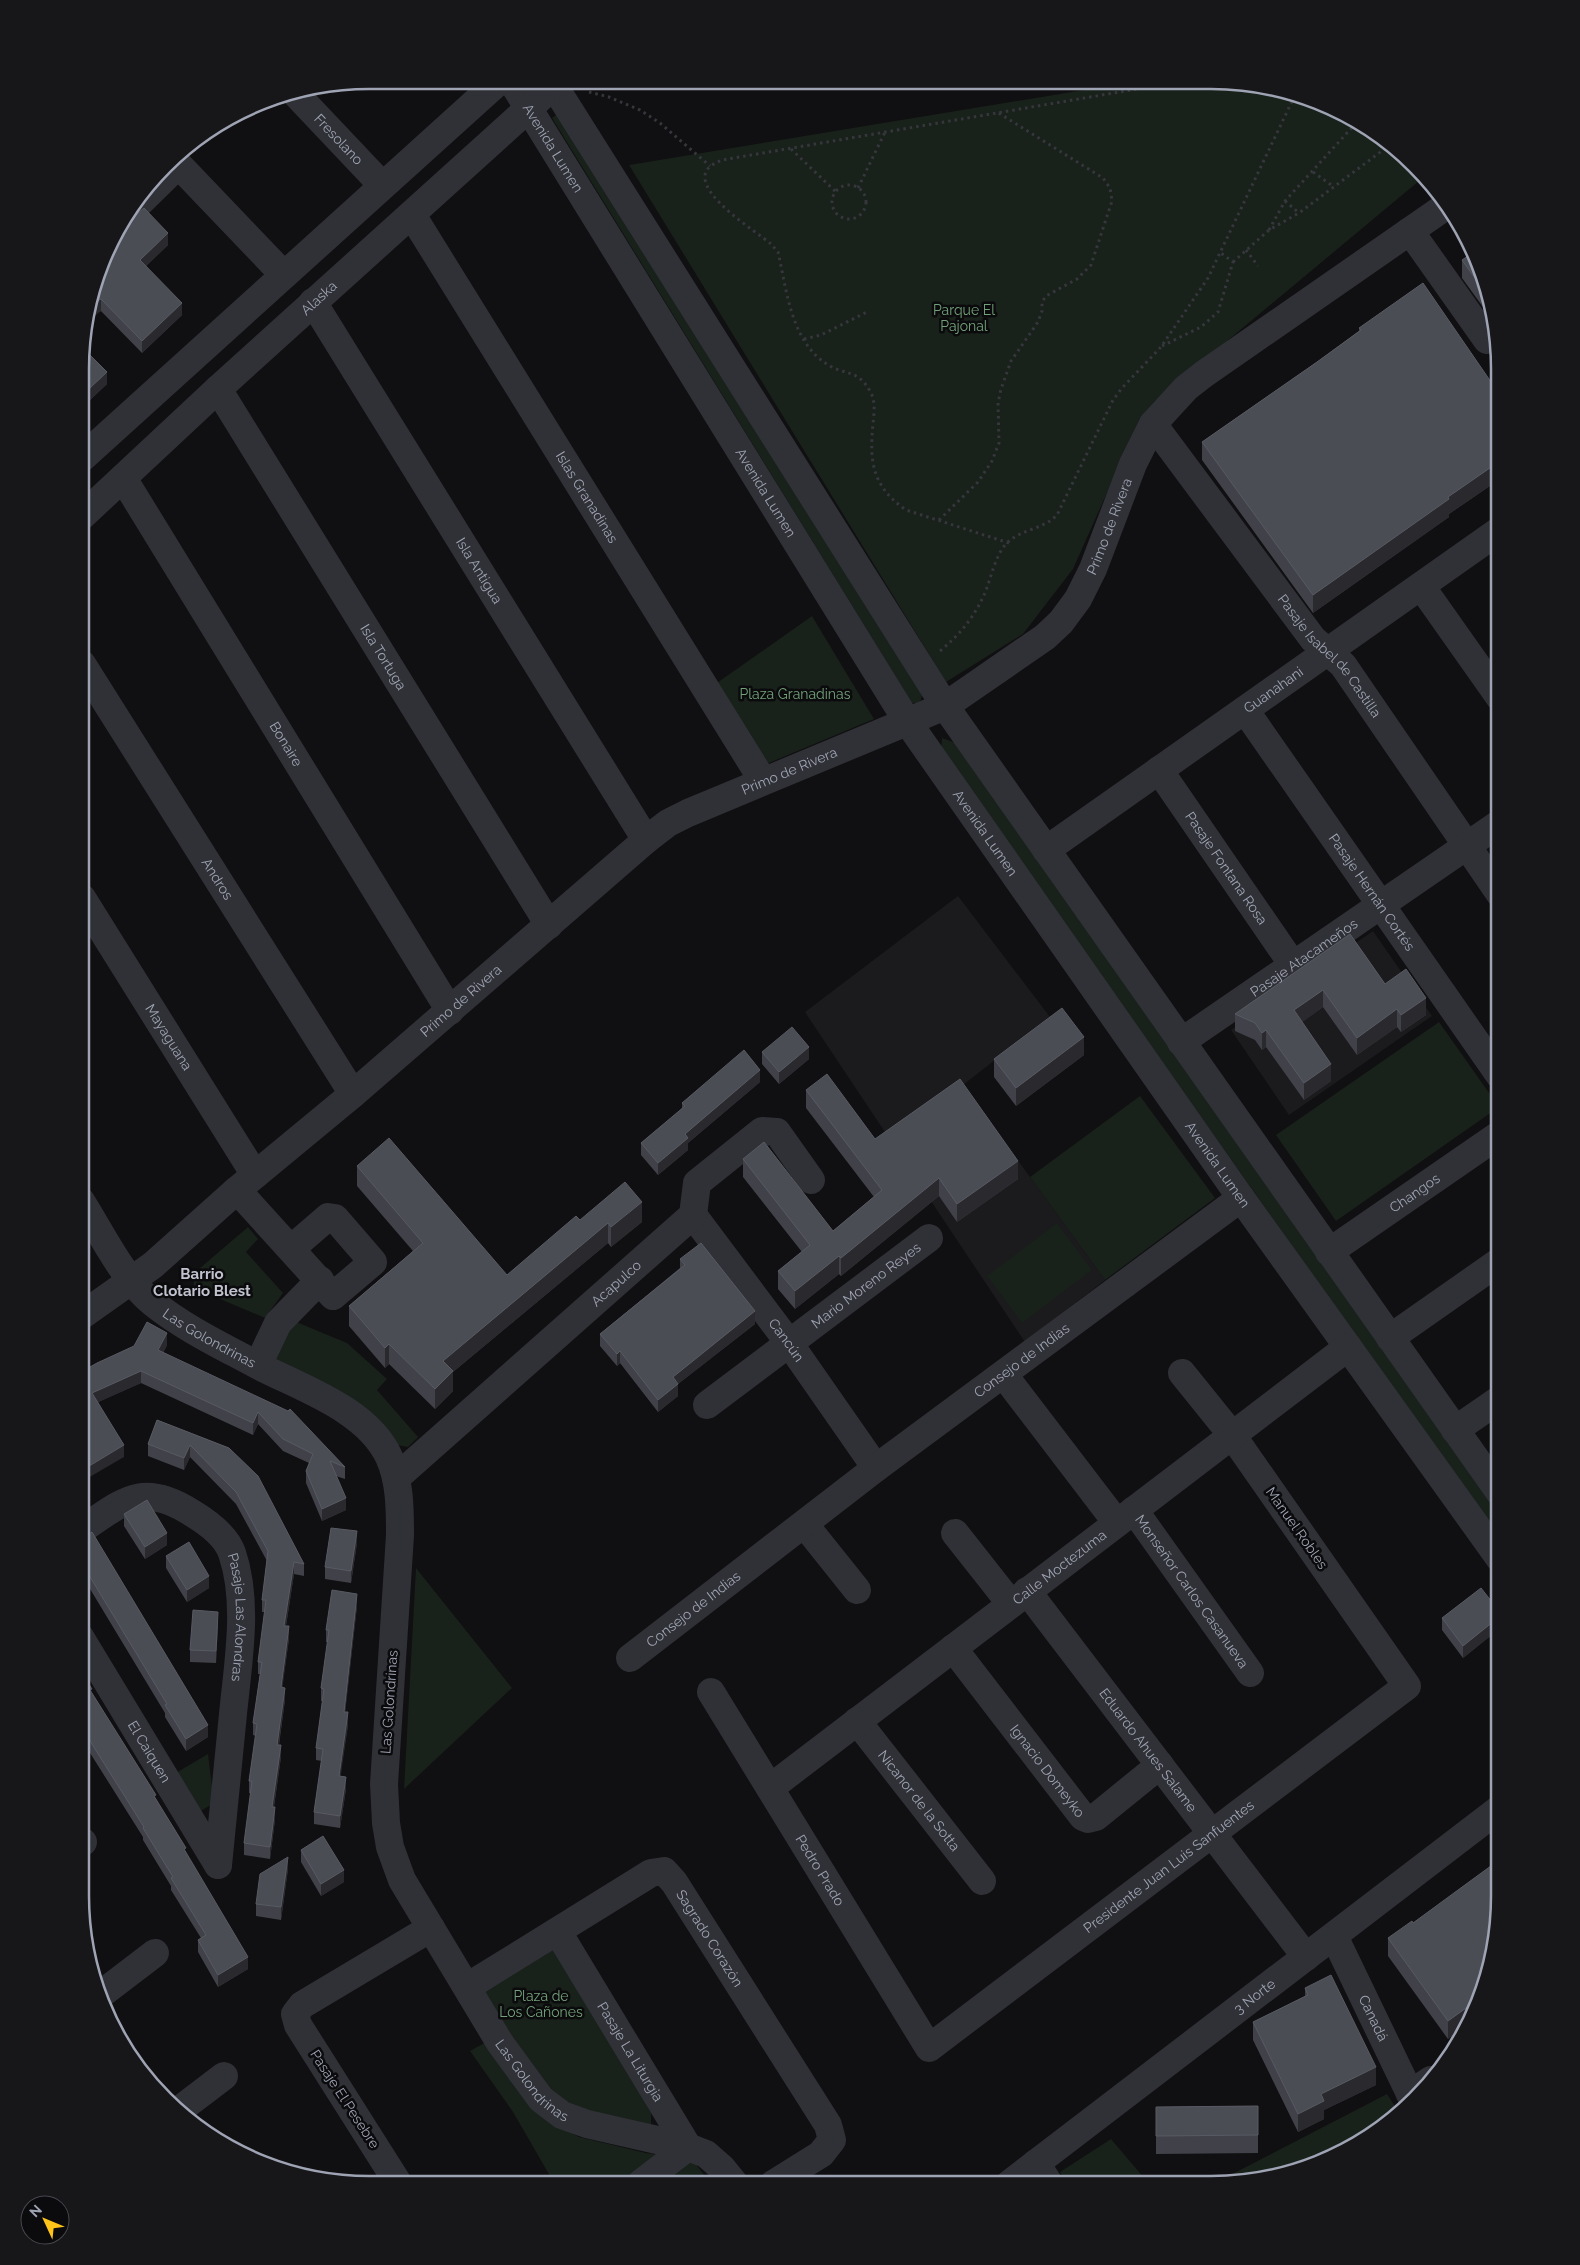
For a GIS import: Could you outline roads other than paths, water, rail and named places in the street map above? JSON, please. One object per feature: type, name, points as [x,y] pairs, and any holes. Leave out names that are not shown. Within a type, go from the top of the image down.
[{"type":"street","points":[[89,452],[490,89]]},
{"type":"street","name":"Avenida Lumen","points":[[517,89],[907,721],[1241,1198],[1491,1546]]},
{"type":"street","name":"Alaska","points":[[89,510],[313,302],[529,109],[547,89]]},
{"type":"street","points":[[557,89],[944,706],[1491,1480]]},
{"type":"street","name":"Fresolano","points":[[299,98],[382,185]]},
{"type":"street","points":[[178,164],[284,275]]},
{"type":"street","name":"Primo de Rivera","points":[[89,1311],[132,1282],[246,1182],[353,1094],[668,823],[688,812],[944,706],[1045,637],[1061,622],[1078,599],[1093,569],[1133,464],[1153,424],[1186,388],[1441,209]]},
{"type":"street","name":"Islas Granadinas","points":[[412,215],[762,782]]},
{"type":"street","points":[[1410,231],[1487,340]]},
{"type":"street","name":"Isla Antigua","points":[[313,302],[646,840]]},
{"type":"street","name":"Isla Tortuga","points":[[218,389],[549,925]]},
{"type":"street","name":"Pasaje Isabel de Castilla","points":[[1153,424],[1312,639],[1342,665],[1491,881]]},
{"type":"street","name":"Bonaire","points":[[123,478],[450,1011]]},
{"type":"street","name":"Guanahani","points":[[1046,850],[1491,536]]},
{"type":"street","points":[[1421,586],[1491,685]]},
{"type":"street","name":"Andros","points":[[89,675],[353,1094]]},
{"type":"street","name":"Pasaje Hernán Cortés","points":[[1245,710],[1491,1063]]},
{"type":"street","name":"Pasaje Fontana Rosa","points":[[1160,770],[1293,965]]},
{"type":"street","name":"Pasaje Atacameños","points":[[1181,1042],[1491,830]]},
{"type":"street","name":"Mayaguana","points":[[89,910],[246,1182],[292,1248],[333,1296],[372,1262],[335,1218],[328,1217],[292,1248]]},
{"type":"street","points":[[693,1215],[697,1183],[762,1130],[778,1132],[811,1180]]},
{"type":"street","name":"Changos","points":[[1329,1252],[1491,1140]]},
{"type":"street","name":"Consejo de Indias","points":[[630,1658],[805,1525],[876,1468],[1241,1198]]},
{"type":"street","name":"Las Golondrinas","points":[[89,1214],[132,1282],[152,1302],[188,1327],[258,1365],[335,1403],[356,1418],[374,1436],[388,1456],[396,1478],[400,1508],[400,1536],[384,1784],[386,1823],[390,1846],[402,1880],[500,2043],[541,2099],[562,2116],[587,2124],[688,2147],[706,2154],[728,2176]]},
{"type":"street","name":"Cancún","points":[[693,1215],[789,1344],[876,1468]]},
{"type":"street","name":"Acapulco","points":[[396,1478],[693,1215]]},
{"type":"street","name":"Mario Moreno Reyes","points":[[707,1405],[929,1238]]},
{"type":"street","points":[[1390,1338],[1491,1267]]},
{"type":"street","points":[[258,1365],[278,1323],[320,1280]]},
{"type":"street","name":"Calle Moctezuma","points":[[770,1788],[1348,1347]]},
{"type":"street","name":"Manuel Robles","points":[[1182,1373],[1232,1435],[1407,1686]]},
{"type":"street","name":"Monseñor Carlos Casanueva","points":[[1004,1375],[1125,1517],[1250,1673]]},
{"type":"street","points":[[1455,1430],[1491,1405]]},
{"type":"street","name":"Pasaje Las Alondras","points":[[89,1525],[120,1504],[136,1498],[154,1496],[174,1501],[198,1516],[217,1531],[231,1550],[238,1576],[240,1612],[238,1657],[218,1865]]},
{"type":"street","points":[[805,1525],[857,1590]]},
{"type":"street","name":"Eduardo Ahues Salame","points":[[955,1533],[1019,1597],[1160,1765],[1306,1957]]},
{"type":"street","name":"Ignacio Domeyko","points":[[953,1648],[1083,1817],[1088,1819],[1096,1816],[1160,1765]]},
{"type":"street","name":"El Caiquen","points":[[89,1653],[218,1865]]},
{"type":"street","name":"Presidente Juan Luis Sanfuentes","points":[[929,2048],[1407,1686]]},
{"type":"street","name":"Pedro Prado","points":[[711,1692],[929,2048]]},
{"type":"street","name":"Nicanor de la Sotta","points":[[857,1721],[982,1881]]},
{"type":"street","name":"3 Norte","points":[[1043,2174],[1306,1957],[1491,1815]]},
{"type":"street","name":"Sagrado Corazón","points":[[467,1987],[651,1873],[664,1871],[674,1882],[828,2125],[832,2140],[821,2154],[786,2176]]},
{"type":"street","name":"Pasaje El Pesebre","points":[[394,2176],[298,2025],[295,2014],[302,2005],[431,1928]]},
{"type":"street","name":"Pasaje La Liturgia","points":[[558,1932],[688,2147]]},
{"type":"street","name":"Canadá","points":[[1334,1936],[1416,2087]]},
{"type":"street","points":[[106,1991],[155,1953]]},
{"type":"street","points":[[184,2107],[224,2076]]},
{"type":"street","points":[[650,2176],[688,2147]]},
{"type":"district","name":"Barrio Clotario Blest","points":[[202,1282]]},
{"type":"park label","name":"Parque El Pajonal","points":[[964,318]]},
{"type":"park label","name":"Plaza Granadinas","points":[[795,694]]},
{"type":"park label","name":"Plaza de Los Cañones","points":[[541,2004]]}]
